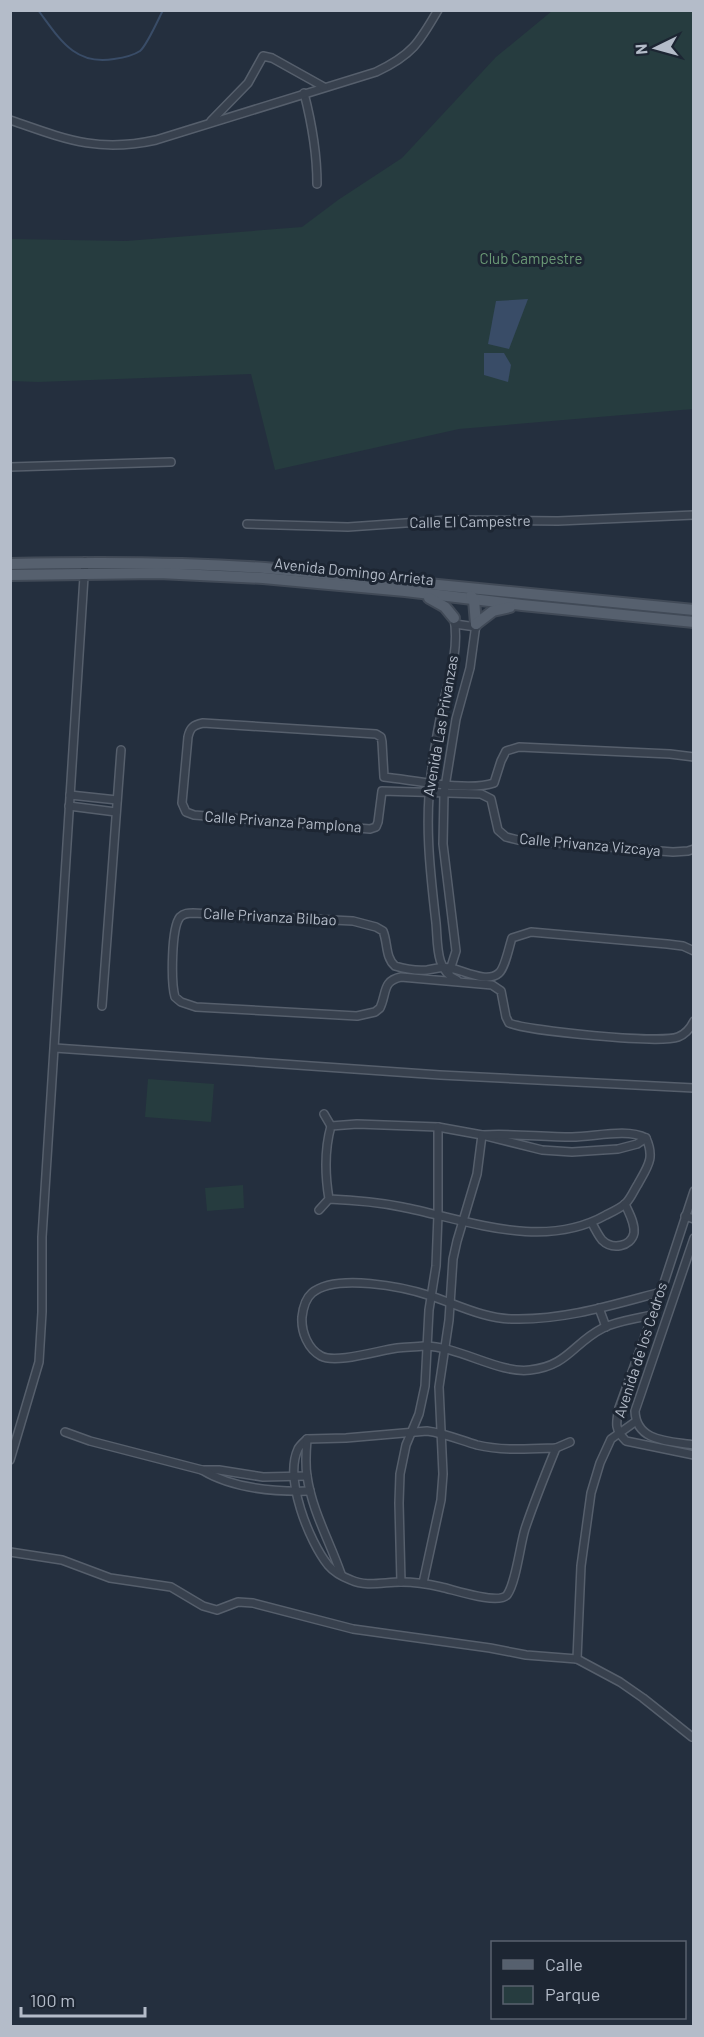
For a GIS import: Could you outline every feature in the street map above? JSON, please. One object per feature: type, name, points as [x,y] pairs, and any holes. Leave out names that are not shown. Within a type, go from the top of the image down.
[{"type":"main road","name":"Avenida Domingo Arrieta","points":[[10,564],[159,573],[264,573],[693,610]]},
{"type":"main road","name":"Avenida Domingo Arrieta","points":[[10,575],[85,567]]},
{"type":"main road","name":"Avenida Domingo Arrieta","points":[[264,573],[405,591],[462,591],[474,600],[693,622]]},
{"type":"main road","points":[[405,591],[438,601],[445,606],[454,621]]},
{"type":"main road","points":[[454,621],[462,591]]},
{"type":"main road","points":[[474,600],[476,625]]},
{"type":"main road","points":[[476,625],[493,611],[522,605]]},
{"type":"street","points":[[10,120],[60,137],[110,146],[131,146],[156,140],[376,72],[408,54],[420,40],[438,10]]},
{"type":"street","points":[[210,122],[248,83],[263,56],[272,58],[324,87]]},
{"type":"street","points":[[304,93],[313,125],[317,158],[316,184]]},
{"type":"street","points":[[10,467],[171,462]]},
{"type":"street","name":"Calle El Campestre","points":[[247,524],[348,527],[448,520],[558,521],[693,515]]},
{"type":"street","points":[[10,1460],[39,1362],[42,1312],[41,1256],[85,567]]},
{"type":"street","points":[[454,621],[476,625]]},
{"type":"street","name":"Avenida Las Privanzas","points":[[442,967],[430,879],[429,792],[444,701],[454,658],[454,621]]},
{"type":"street","name":"Avenida Las Privanzas","points":[[450,971],[455,942],[442,828],[444,793],[456,720],[470,668],[476,625]]},
{"type":"street","name":"Calle Privanza Pamplona","points":[[444,793],[382,791],[378,822],[370,829],[194,815],[186,812],[182,803],[189,730],[194,725],[203,723],[376,734],[381,737],[382,742],[384,777],[446,784]]},
{"type":"street","points":[[446,784],[478,787],[494,783],[506,751],[519,747],[658,753],[693,758]]},
{"type":"street","points":[[102,1006],[121,750]]},
{"type":"street","name":"Calle Privanza Vizcaya","points":[[444,793],[487,796],[494,805],[498,830],[506,837],[518,840],[674,852],[693,849]]},
{"type":"street","points":[[70,795],[117,800]]},
{"type":"street","points":[[69,806],[116,812]]},
{"type":"street","name":"Calle Privanza Bilbao","points":[[430,980],[401,977],[394,979],[387,984],[380,1008],[375,1012],[357,1016],[196,1007],[181,1002],[173,992],[175,932],[178,920],[183,914],[193,913],[353,921],[383,931],[387,940],[388,957],[395,966],[419,970],[442,967]]},
{"type":"street","points":[[442,967],[467,974],[495,975],[503,968],[512,938],[531,932],[667,944],[683,946],[693,951]]},
{"type":"street","points":[[430,980],[450,971]]},
{"type":"street","points":[[450,971],[456,980],[470,983]]},
{"type":"street","points":[[430,980],[492,985],[501,991],[509,1023],[529,1029],[669,1040],[688,1032],[693,1022]]},
{"type":"street","points":[[55,1048],[440,1075],[693,1088]]},
{"type":"street","points":[[324,1114],[331,1126],[325,1156],[329,1200]]},
{"type":"street","points":[[331,1126],[357,1124],[438,1127],[542,1150],[572,1152],[618,1149],[637,1144],[646,1138]]},
{"type":"street","points":[[401,1582],[400,1474],[406,1445],[419,1414],[424,1386],[431,1296],[436,1266],[438,1127]]},
{"type":"street","points":[[319,1210],[329,1200],[379,1203],[524,1232],[552,1232],[591,1223],[625,1204],[648,1167],[651,1155],[646,1138],[636,1133],[572,1137],[482,1135]]},
{"type":"street","points":[[423,1583],[441,1500],[443,1474],[439,1387],[446,1348],[453,1259],[477,1174],[482,1135]]},
{"type":"street","name":"Avenida de los Cedros","points":[[693,1191],[661,1292],[619,1408],[616,1423],[618,1433],[626,1441],[693,1455]]},
{"type":"street","points":[[591,1223],[602,1240],[610,1246],[620,1246],[628,1242],[634,1233],[633,1221],[625,1204]]},
{"type":"street","points":[[685,1216],[693,1219]]},
{"type":"street","name":"Avenida de los Cedros","points":[[693,1238],[640,1390],[635,1411],[635,1422],[640,1431],[650,1436],[693,1445]]},
{"type":"street","points":[[651,1315],[606,1327],[588,1338],[555,1365],[528,1371],[508,1368],[446,1348],[426,1346],[396,1348],[340,1358],[323,1357],[313,1349],[304,1334],[302,1323],[303,1307],[310,1294],[329,1285],[355,1283],[379,1285],[431,1296],[480,1313],[510,1319],[543,1319],[600,1308],[661,1292]]},
{"type":"street","points":[[600,1308],[606,1327]]},
{"type":"street","points":[[577,1659],[580,1566],[588,1508],[595,1478],[611,1439],[635,1422]]},
{"type":"street","points":[[556,1448],[525,1530],[512,1585],[506,1596],[497,1600],[423,1583],[364,1584],[351,1581],[329,1567],[311,1537],[296,1491],[296,1457],[298,1448],[306,1439],[427,1431],[478,1445],[501,1448],[556,1448],[570,1442]]},
{"type":"street","points":[[65,1432],[90,1441],[202,1470],[219,1470],[263,1477],[307,1476]]},
{"type":"street","points":[[306,1439],[307,1476],[310,1491],[341,1575]]},
{"type":"street","points":[[202,1470],[216,1478],[244,1486],[310,1491]]},
{"type":"street","points":[[10,1552],[62,1560],[110,1578],[171,1587],[203,1606],[216,1610],[238,1602],[254,1603],[326,1624],[353,1629],[526,1655],[577,1659],[644,1698],[692,1737]]},
{"type":"green space","name":"Club Campestre","points":[[552,11],[693,11],[693,409],[459,429],[275,470],[251,374],[11,381],[11,239],[126,241],[302,227],[402,158],[496,57]]},
{"type":"green space","points":[[148,1079],[214,1084],[211,1122],[145,1117]]},
{"type":"green space","points":[[243,1185],[244,1208],[207,1211],[205,1188]]},
{"type":"water","points":[[528,299],[509,349],[488,344],[496,301]]},
{"type":"water","points":[[484,353],[504,353],[511,365],[508,382],[484,375]]},
{"type":"waterway","points":[[38,10],[69,48],[88,58],[100,60],[120,58],[140,51],[163,10]]}]
